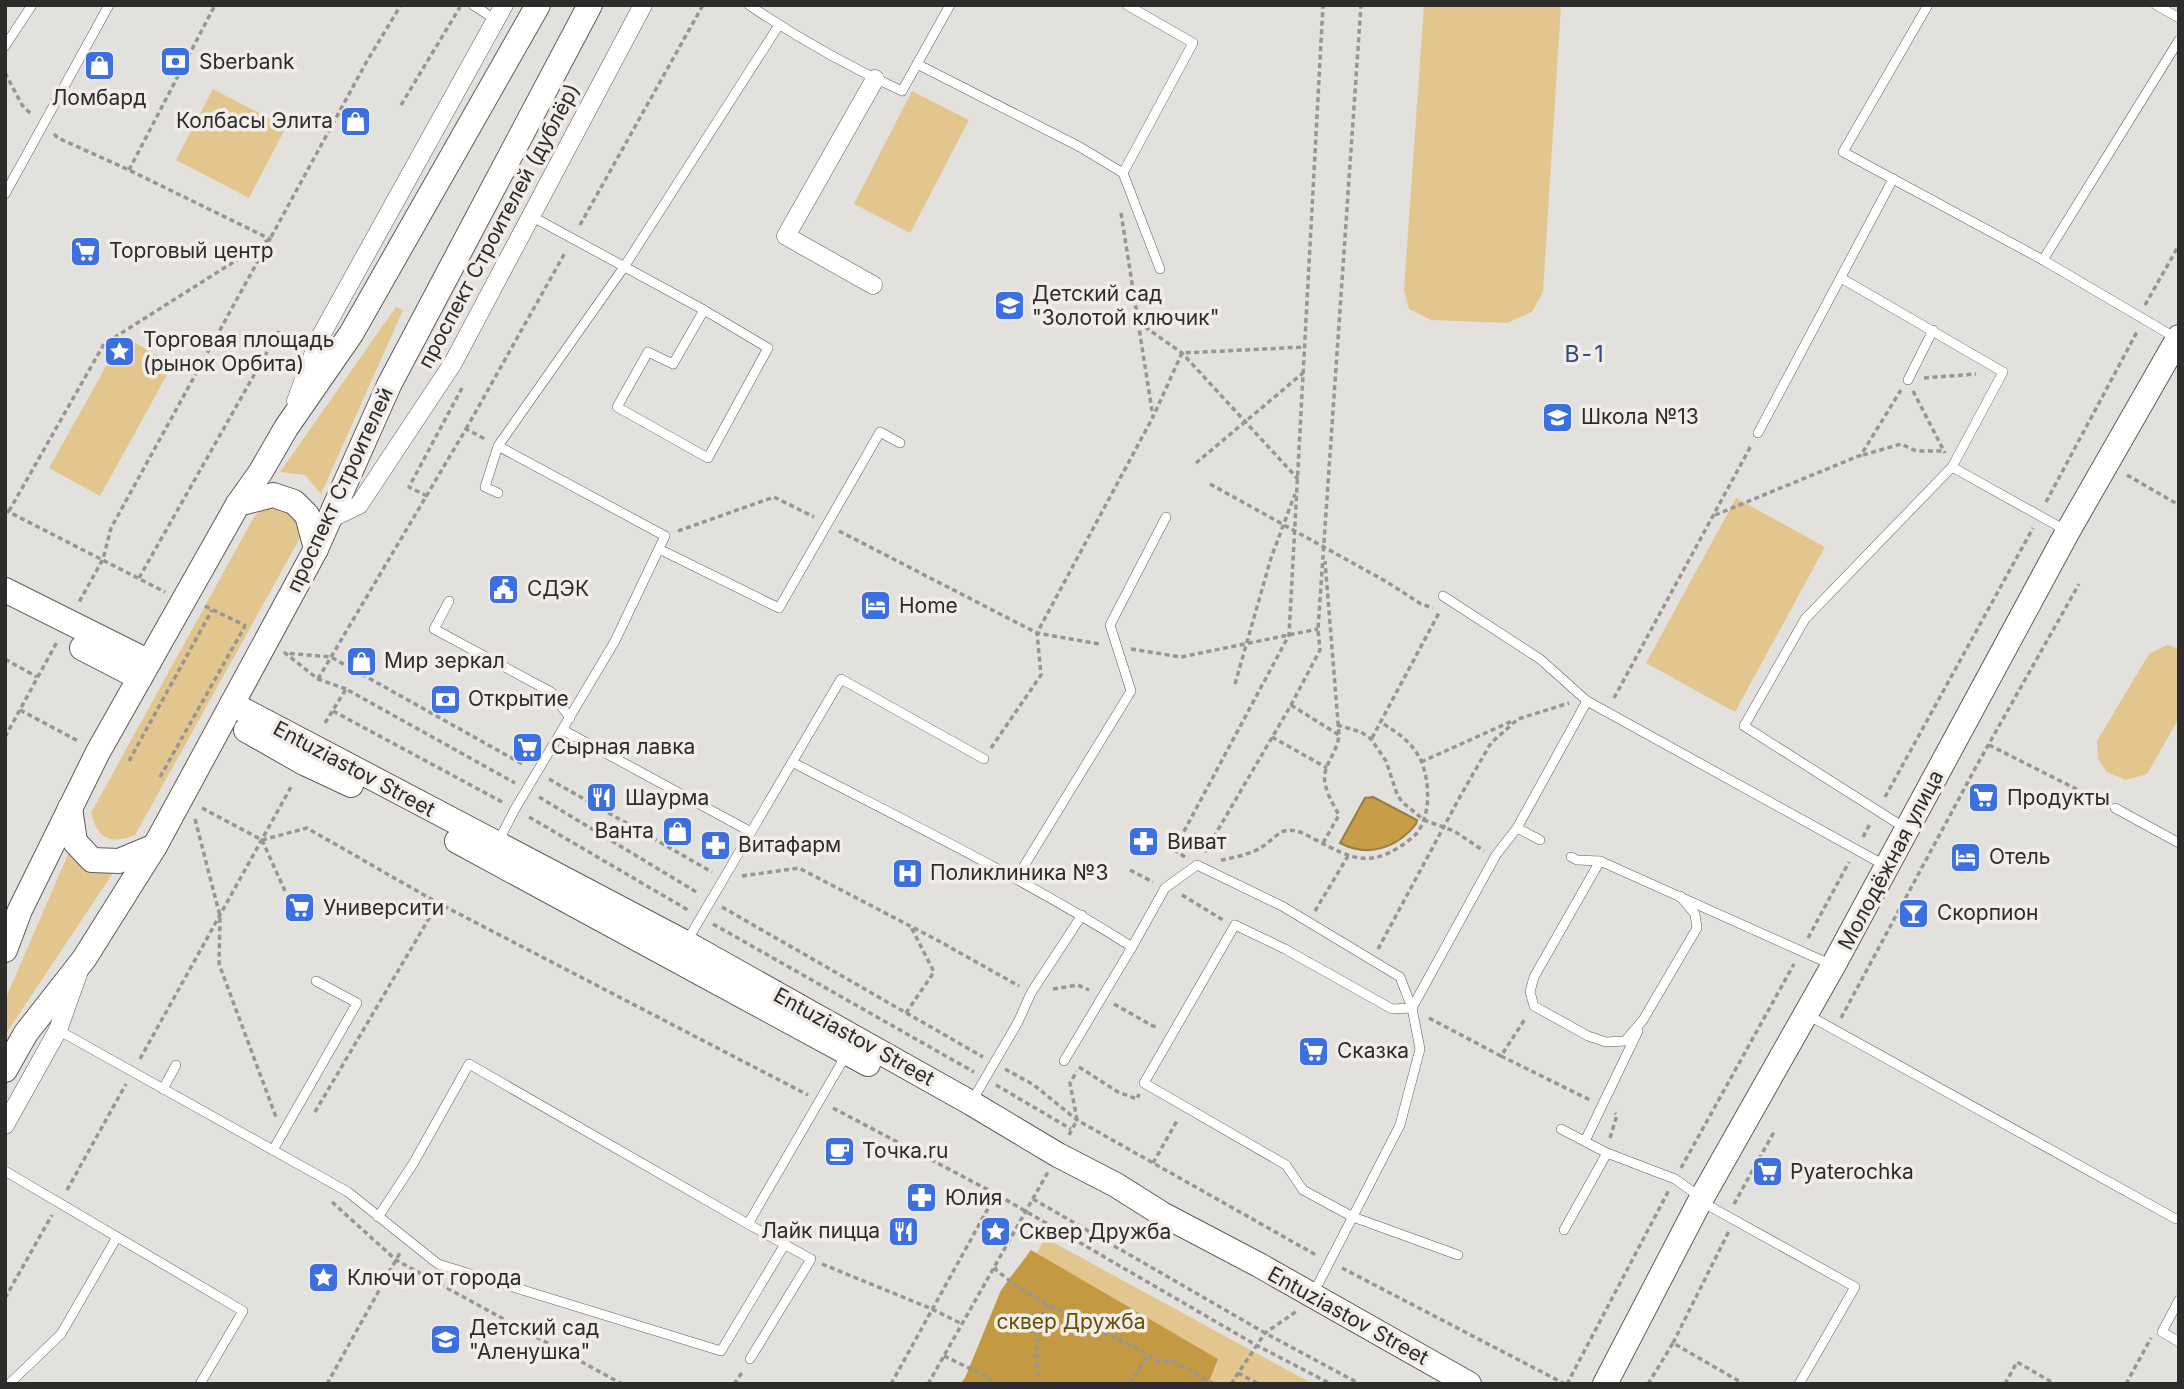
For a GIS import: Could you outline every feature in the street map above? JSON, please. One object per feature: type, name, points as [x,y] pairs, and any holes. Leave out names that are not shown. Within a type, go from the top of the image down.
[{"type":"street","points":[[5,950],[20,910],[98,752],[145,670],[194,604],[238,503],[352,334],[538,5]]},
{"type":"street","name":"проспект Строителей","points":[[5,1070],[26,1033],[83,960],[186,799],[228,711],[316,549],[389,386],[590,5]]},
{"type":"street","name":"проспект Строителей (дублёр)","points":[[328,520],[359,505],[453,363],[643,5]]},
{"type":"street","points":[[286,429],[319,339],[500,13]]},
{"type":"street","points":[[873,285],[786,236],[875,79]]},
{"type":"street","name":"Молодёжная улица","points":[[1605,1384],[1701,1200],[1833,966],[2068,531],[2178,337]]},
{"type":"street","points":[[238,503],[273,495],[294,502],[307,515],[316,549]]},
{"type":"street","points":[[5,590],[145,670]]},
{"type":"street","points":[[5,604],[60,636],[145,670]]},
{"type":"street","points":[[228,711],[304,762],[381,799],[847,1053],[967,1110],[1051,1168],[1307,1301],[1436,1384]]},
{"type":"street","name":"Entuziastov Street","points":[[228,711],[498,844],[686,943],[967,1110],[1116,1185],[1307,1301],[1469,1384]]},
{"type":"street","points":[[70,808],[75,842],[92,860],[120,861],[155,846]]},
{"type":"street","points":[[5,932],[20,910]]},
{"type":"street","points":[[5,1125],[58,1030],[83,960]]},
{"type":"lane","points":[[5,46],[32,5]]},
{"type":"lane","points":[[5,194],[109,5]]},
{"type":"lane","points":[[473,5],[500,13]]},
{"type":"lane","points":[[749,5],[875,79],[902,91],[950,5]]},
{"type":"lane","points":[[1123,173],[1193,43],[1128,5]]},
{"type":"lane","points":[[1928,5],[1843,152],[2043,260],[2178,337]]},
{"type":"lane","points":[[2156,5],[2179,18]]},
{"type":"lane","points":[[498,493],[485,487],[498,446],[624,267],[779,25]]},
{"type":"lane","points":[[2043,260],[2179,40]]},
{"type":"lane","points":[[918,64],[1080,147],[1123,173],[1160,269]]},
{"type":"lane","points":[[1758,433],[1893,179]]},
{"type":"lane","points":[[531,216],[705,310],[768,348],[708,458],[617,407],[648,352],[673,364],[705,310]]},
{"type":"lane","points":[[1841,278],[2003,372],[1952,467],[1805,619],[1744,726],[1907,829]]},
{"type":"lane","points":[[1908,380],[1933,330]]},
{"type":"lane","points":[[659,549],[779,608],[880,432],[900,443]]},
{"type":"lane","points":[[498,446],[666,536],[615,641],[498,844]]},
{"type":"lane","points":[[1952,467],[2068,531]]},
{"type":"lane","points":[[1016,879],[1132,691],[1110,625],[1166,517]]},
{"type":"lane","points":[[1443,596],[1540,659],[1587,701],[1887,867]]},
{"type":"lane","points":[[449,601],[434,629],[551,692],[570,718]]},
{"type":"lane","points":[[686,943],[841,680],[984,759]]},
{"type":"lane","points":[[1412,1008],[1496,855],[1517,828],[1587,701]]},
{"type":"lane","points":[[563,730],[751,832]]},
{"type":"lane","points":[[792,762],[1016,879],[1082,915],[1132,947]]},
{"type":"lane","points":[[2115,808],[2179,843]]},
{"type":"lane","points":[[1517,828],[1540,840]]},
{"type":"lane","points":[[1571,857],[1577,860],[1600,861],[1833,966]]},
{"type":"lane","points":[[1600,861],[1534,977],[1530,992],[1534,1006],[1588,1036],[1606,1042],[1625,1041],[1643,1020]]},
{"type":"lane","points":[[1064,1061],[1166,888],[1197,865],[1282,906],[1400,977],[1412,1008],[1420,1049],[1400,1125],[1307,1301]]},
{"type":"lane","points":[[1585,1142],[1643,1020],[1698,928],[1695,914],[1680,896]]},
{"type":"lane","points":[[967,1110],[1018,1022],[1031,993],[1082,915]]},
{"type":"lane","points":[[1412,1008],[1392,1009],[1235,925],[1144,1083],[1286,1165],[1303,1190],[1353,1217],[1458,1255]]},
{"type":"lane","points":[[273,1150],[356,1003],[316,981]]},
{"type":"lane","points":[[1805,1013],[2176,1219]]},
{"type":"lane","points":[[58,1030],[348,1192],[438,1264],[721,1351],[785,1244]]},
{"type":"lane","points":[[748,1224],[847,1053]]},
{"type":"lane","points":[[378,1217],[413,1164],[469,1064],[811,1259],[750,1359]]},
{"type":"lane","points":[[163,1089],[176,1065]]},
{"type":"lane","points":[[1561,1129],[1607,1153],[1675,1179],[1701,1200],[1734,1220],[1855,1287],[1799,1384]]},
{"type":"lane","points":[[1564,1230],[1607,1153]]},
{"type":"lane","points":[[5,1171],[243,1311],[200,1384]]},
{"type":"lane","points":[[9,1384],[61,1334],[117,1237]]},
{"type":"lane","points":[[2179,1300],[2162,1332],[2179,1342]]},
{"type":"path","points":[[129,170],[215,5]]},
{"type":"path","points":[[77,606],[103,559],[111,528],[361,72],[401,5]]},
{"type":"path","points":[[401,105],[461,5]]},
{"type":"path","points":[[318,679],[466,429],[703,5]]},
{"type":"path","points":[[1323,5],[1289,635],[1174,850],[1197,865],[1260,848],[1283,831],[1302,831],[1348,856],[1368,860],[1393,853],[1419,832],[1424,820],[1427,783],[1421,762],[1409,741],[1380,722]]},
{"type":"path","points":[[1180,894],[1291,705],[1320,650],[1318,629],[1361,5]]},
{"type":"path","points":[[5,73],[22,105],[58,138],[270,239]]},
{"type":"path","points":[[1121,212],[1153,417]]},
{"type":"path","points":[[251,628],[139,578],[7,510],[104,344],[270,239]]},
{"type":"path","points":[[1801,951],[2039,516],[2179,245]]},
{"type":"path","points":[[1138,322],[1181,352],[1297,479]]},
{"type":"path","points":[[139,578],[279,331]]},
{"type":"path","points":[[1181,352],[1305,346]]},
{"type":"path","points":[[984,759],[1041,675],[1037,634],[1153,417],[1181,352]]},
{"type":"path","points":[[1908,380],[2003,372]]},
{"type":"path","points":[[1195,463],[1303,373]]},
{"type":"path","points":[[1908,380],[1952,467]]},
{"type":"path","points":[[1861,455],[1908,380]]},
{"type":"path","points":[[466,429],[498,446]]},
{"type":"path","points":[[1613,700],[1758,433]]},
{"type":"path","points":[[1713,515],[1861,455],[1901,444],[1916,451],[1944,451]]},
{"type":"path","points":[[1210,484],[1422,604],[1440,611],[1371,739]]},
{"type":"path","points":[[1235,684],[1271,558],[1297,488]]},
{"type":"path","points":[[666,536],[774,497],[821,522]]},
{"type":"path","points":[[833,528],[1037,634],[1181,657],[1318,629]]},
{"type":"path","points":[[1324,547],[1339,735],[1324,774],[1339,816],[1324,843]]},
{"type":"path","points":[[1835,1030],[1988,745],[2079,584]]},
{"type":"path","points":[[129,761],[212,610]]},
{"type":"path","points":[[160,777],[245,626]]},
{"type":"path","points":[[5,737],[60,636]]},
{"type":"path","points":[[1153,1026],[1078,985],[1031,993],[799,868],[724,879],[331,657],[285,653],[318,679],[346,690],[527,790],[711,901],[1034,1085],[1077,1120],[1329,1262],[1565,1384]]},
{"type":"path","points":[[5,659],[37,677]]},
{"type":"path","points":[[325,723],[346,690]]},
{"type":"path","points":[[1421,762],[1517,719],[1558,705],[1587,701]]},
{"type":"path","points":[[1291,705],[1339,735]]},
{"type":"path","points":[[19,709],[98,752]]},
{"type":"path","points":[[1373,961],[1491,743],[1517,719]]},
{"type":"path","points":[[1337,725],[1362,732],[1371,739],[1386,761],[1402,802],[1424,820],[1454,831],[1488,854],[1496,855]]},
{"type":"path","points":[[1272,737],[1327,768]]},
{"type":"path","points":[[1988,745],[2115,808]]},
{"type":"path","points":[[262,840],[291,787]]},
{"type":"path","points":[[186,799],[262,840],[285,891]]},
{"type":"path","points":[[186,799],[220,916]]},
{"type":"path","points":[[262,840],[307,828],[438,902],[996,1194],[1256,1345],[1331,1384]]},
{"type":"path","points":[[1308,922],[1348,856]]},
{"type":"path","points":[[315,1112],[438,902]]},
{"type":"path","points":[[1191,903],[1216,916]]},
{"type":"path","points":[[906,1013],[934,972],[910,926]]},
{"type":"path","points":[[1110,1015],[1119,998]]},
{"type":"path","points":[[1501,1056],[1534,1006]]},
{"type":"path","points":[[1412,1008],[1618,1115],[1610,1133],[1607,1153]]},
{"type":"path","points":[[1077,1120],[1070,1083],[1085,1057]]},
{"type":"path","points":[[1079,1067],[1118,1091]]},
{"type":"path","points":[[1153,1163],[1185,1107]]},
{"type":"path","points":[[1648,1384],[1672,1343],[1734,1220],[1733,1207],[1773,1132]]},
{"type":"path","points":[[928,1384],[1051,1168]]},
{"type":"path","points":[[891,1384],[996,1194]]},
{"type":"path","points":[[1033,1199],[1265,1333],[1360,1384]]},
{"type":"path","points":[[327,1384],[407,1240]]},
{"type":"path","points":[[811,1259],[962,1324]]},
{"type":"path","points":[[396,1260],[622,1384]]},
{"type":"path","points":[[995,1265],[996,1270],[1046,1304],[1133,1346],[1157,1361],[1175,1362],[1214,1384]]},
{"type":"path","points":[[1231,1384],[1265,1333],[1307,1301]]},
{"type":"path","points":[[1041,1384],[1036,1353],[1037,1336],[1046,1304]]},
{"type":"path","points":[[2126,1384],[2151,1338],[2162,1332]]},
{"type":"path","points":[[1672,1343],[1744,1384]]},
{"type":"path","points":[[944,1356],[988,1377],[994,1384]]},
{"type":"path","points":[[1130,1384],[1147,1356]]},
{"type":"path","points":[[2005,1384],[2017,1362],[2055,1384]]},
{"type":"path","points":[[1238,1373],[1259,1384]]},
{"type":"green space","points":[[1424,5],[1561,5],[1543,292],[1532,312],[1507,323],[1431,320],[1409,309],[1404,290]]},
{"type":"green space","points":[[213,89],[286,127],[249,198],[176,160]]},
{"type":"green space","points":[[912,91],[969,120],[910,233],[854,204]]},
{"type":"green space","points":[[396,307],[403,310],[321,494],[305,475],[280,472]]},
{"type":"green space","points":[[123,336],[173,364],[100,496],[49,468]]},
{"type":"green space","points":[[1736,498],[1825,547],[1735,712],[1646,663]]},
{"type":"green space","points":[[269,507],[282,509],[292,515],[298,525],[300,538],[135,835],[118,839],[106,838],[97,829],[91,813],[254,517]]},
{"type":"green space","points":[[2167,645],[2179,649],[2179,718],[2147,774],[2126,780],[2107,772],[2098,759],[2097,741],[2149,654]]},
{"type":"green space","points":[[69,852],[113,873],[5,1035],[5,1000]]},
{"type":"green space","name":"сквер Дружба","points":[[1045,1238],[1313,1384],[966,1384]]},
{"type":"green space","name":"сквер Дружба","points":[[1031,1250],[1218,1359],[1208,1384],[960,1384],[965,1378],[1001,1290]]},
{"type":"shaded area","points":[[1373,797],[1417,820],[1416,824],[1400,839],[1381,848],[1361,850],[1340,843],[1365,798]]},
{"type":"place","name":"Sberbank","points":[[176,62]]},
{"type":"place","name":"Ломбард","points":[[99,66]]},
{"type":"place","name":"Колбасы Элита","points":[[356,121]]},
{"type":"place","name":"Торговый центр","points":[[86,251]]},
{"type":"place","name":"Детский сад \"Золотой ключик\"","points":[[1009,306]]},
{"type":"place","name":"Торговая площадь (рынок Орбита)","points":[[120,352]]},
{"type":"place","name":"Школа №13","points":[[1558,417]]},
{"type":"place","name":"СДЭК","points":[[504,589]]},
{"type":"place","name":"Home","points":[[876,606]]},
{"type":"place","name":"Мир зеркал","points":[[361,661]]},
{"type":"place","name":"Открытие","points":[[445,699]]},
{"type":"place","name":"Сырная лавка","points":[[528,747]]},
{"type":"place","name":"Шаурма","points":[[602,798]]},
{"type":"place","name":"Продукты","points":[[1984,798]]},
{"type":"place","name":"Ванта","points":[[677,831]]},
{"type":"place","name":"Виват","points":[[1144,842]]},
{"type":"place","name":"Витафарм","points":[[715,845]]},
{"type":"place","name":"Отель","points":[[1966,857]]},
{"type":"place","name":"Поликлиника №3","points":[[907,873]]},
{"type":"place","name":"Университи","points":[[300,908]]},
{"type":"place","name":"Скорпион","points":[[1914,913]]},
{"type":"place","name":"Сказка","points":[[1314,1051]]},
{"type":"place","name":"Точка.ru","points":[[839,1151]]},
{"type":"place","name":"Pyaterochka","points":[[1767,1172]]},
{"type":"place","name":"Юлия","points":[[922,1198]]},
{"type":"place","name":"Лайк пицца","points":[[903,1231]]},
{"type":"place","name":"Сквер Дружба","points":[[996,1232]]},
{"type":"place","name":"Ключи от города","points":[[324,1278]]},
{"type":"place","name":"Детский сад \"Аленушка\"","points":[[446,1340]]},
{"type":"district","name":"В-1","points":[[1585,354]]}]
